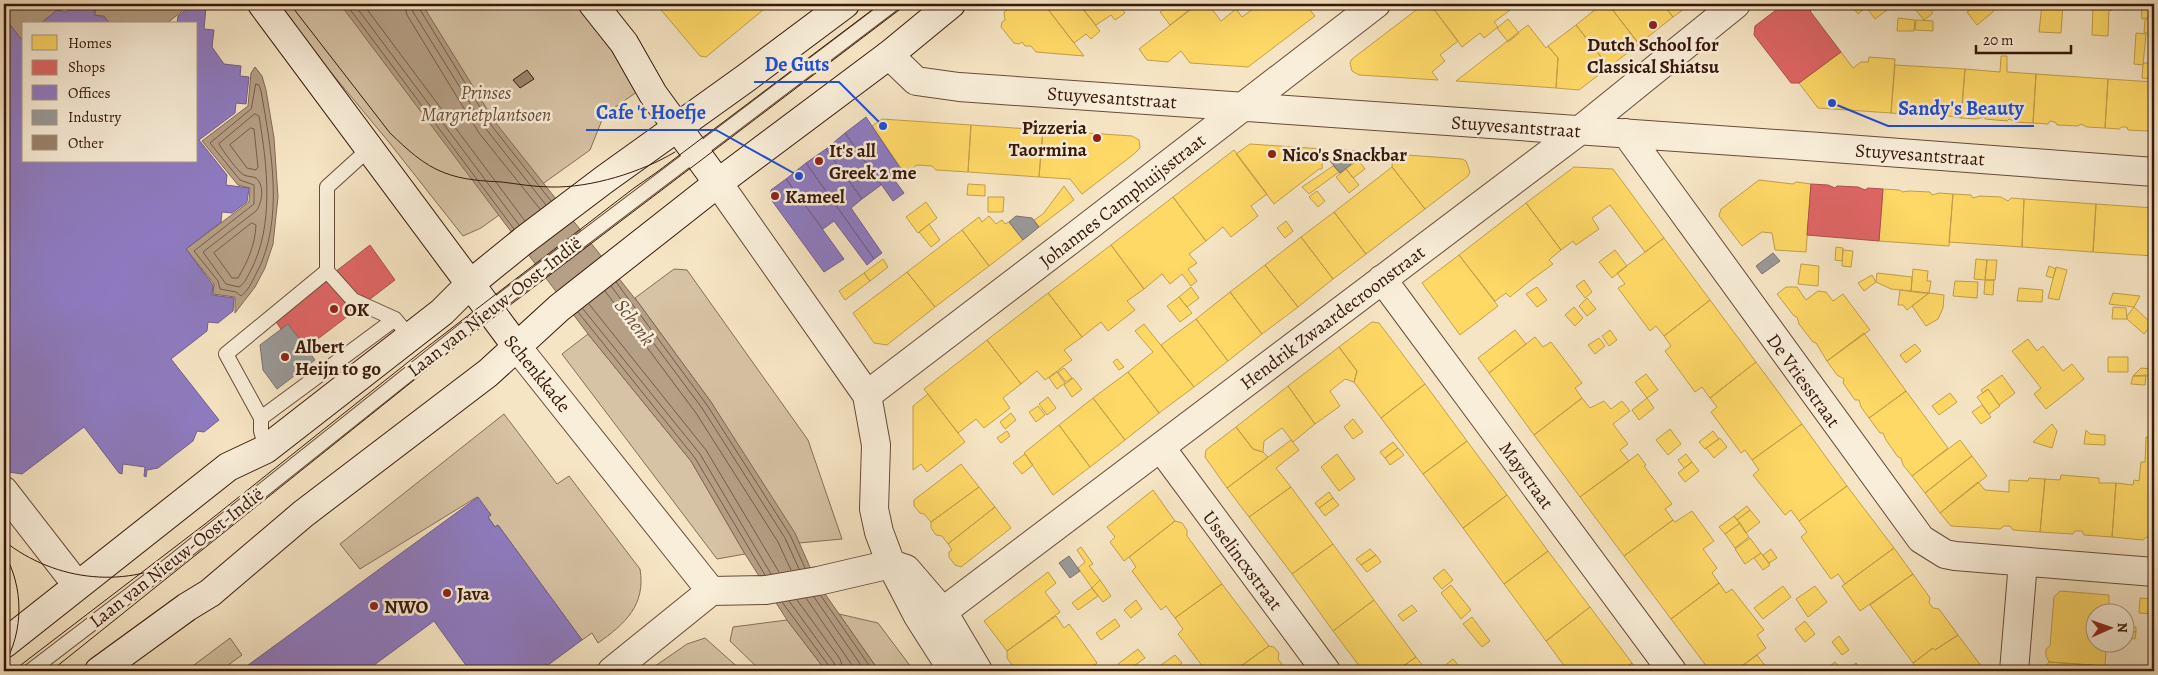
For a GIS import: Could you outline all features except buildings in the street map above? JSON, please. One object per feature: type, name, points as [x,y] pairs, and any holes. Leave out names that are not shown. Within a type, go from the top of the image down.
[{"type":"street","name":"Schenkkade","points":[[262,4],[488,310],[711,591]]},
{"type":"street","points":[[593,4],[624,43],[653,94],[867,395],[876,445],[874,509],[879,532],[891,564]]},
{"type":"street","points":[[99,671],[186,607],[210,593],[303,514],[488,373],[559,308],[718,183],[889,55],[951,4]]},
{"type":"street","name":"Johannes Camphuijsstraat","points":[[867,395],[1069,242],[1376,4]]},
{"type":"street","name":"Hendrik Zwaardecroonstraat","points":[[934,618],[1579,131],[1736,4]]},
{"type":"street","name":"Laan van Nieuw-Oost-Indië","points":[[4,644],[228,467],[266,449],[403,328],[442,312],[470,284],[517,246],[677,128],[833,8]]},
{"type":"street","name":"Stuyvesantstraat","points":[[889,55],[916,81],[935,84],[2154,172]]},
{"type":"street","name":"De Vriesstraat","points":[[1626,133],[1921,539],[1945,554],[2154,572]]},
{"type":"street","name":"Maystraat","points":[[1382,279],[1672,671]]},
{"type":"street","name":"Usselincxstraat","points":[[1161,448],[1326,671]]},
{"type":"street","points":[[4,491],[77,586]]},
{"type":"street","points":[[2014,671],[2023,562]]},
{"type":"street","points":[[612,671],[711,591],[766,590],[818,581],[891,564],[906,569],[934,618],[978,671]]},
{"type":"street","points":[[934,618],[953,671]]},
{"type":"lane","name":"Laan van Nieuw-Oost-Indië","points":[[30,671],[159,572],[537,272],[893,4]]},
{"type":"lane","points":[[261,418],[403,328],[353,300],[327,271],[328,186],[370,148]]},
{"type":"lane","points":[[266,449],[261,431],[261,418],[226,354],[327,271]]},
{"type":"green space","name":"Prinses Margrietplantsoen","points":[[278,4],[576,4],[641,89],[604,115],[590,150],[481,228],[463,236]]},
{"type":"green space","points":[[674,269],[687,270],[808,440],[842,539],[799,543],[711,402],[635,298]]},
{"type":"green space","points":[[588,334],[691,461],[745,554],[717,559],[562,354]]},
{"type":"green space","points":[[504,414],[557,484],[569,476],[640,569],[640,593],[631,612],[625,621],[598,643],[592,633],[582,640],[498,525],[495,527],[488,517],[491,515],[477,497],[360,569],[340,544]]},
{"type":"green space","points":[[839,614],[878,623],[914,671],[879,671]]},
{"type":"green space","points":[[787,620],[826,671],[761,671],[730,641],[733,627]]},
{"type":"green space","points":[[230,638],[242,655],[220,671],[186,671]]},
{"type":"green space","points":[[705,638],[742,671],[648,671],[687,644]]},
{"type":"water","points":[[4,4],[65,4],[42,22],[22,22],[21,39],[4,17]]},
{"type":"water","points":[[96,4],[191,4],[168,22],[108,22],[104,16],[95,15]]},
{"type":"water","name":"Schenk","points":[[340,4],[422,4],[495,122],[640,305],[711,402],[795,533],[816,581],[879,671],[826,671],[787,620],[745,554],[691,461],[588,334]]},
{"type":"water","points":[[255,67],[262,76],[266,90],[274,138],[278,197],[273,244],[265,268],[255,287],[235,313],[235,297],[213,294],[214,284],[186,249],[249,202],[250,188],[238,185],[202,141],[248,106],[251,73]]},
{"type":"tram line","points":[[290,4],[390,133],[409,151],[437,170],[473,180],[566,187],[599,182],[632,172],[675,152]]},
{"type":"tram line","points":[[13,671],[205,524],[422,351],[634,188],[880,4]]},
{"type":"tram line","points":[[51,671],[464,340],[907,4]]},
{"type":"tram line","points":[[4,541],[24,555],[46,565],[69,573],[93,577],[117,577],[140,574],[164,567],[186,556]]},
{"type":"tram line","points":[[4,553],[11,566],[15,580],[19,609],[15,638],[11,652],[4,665]]},
{"type":"place","name":"Dutch School for Classical Shiatsu","points":[[1653,25]]},
{"type":"place","name":"Sandy's Beauty","points":[[1832,103]]},
{"type":"place","name":"De Guts","points":[[883,126]]},
{"type":"place","name":"Pizzeria Taormina","points":[[1097,138]]},
{"type":"place","name":"Nico's Snackbar","points":[[1272,154]]},
{"type":"place","name":"It's all Greek 2 me","points":[[819,161]]},
{"type":"place","name":"Cafe 't Hoefje","points":[[799,176]]},
{"type":"place","name":"Kameel","points":[[775,196]]},
{"type":"place","name":"OK","points":[[334,309]]},
{"type":"place","name":"Albert Heijn to go","points":[[285,357]]},
{"type":"place","name":"Java","points":[[447,593]]},
{"type":"place","name":"NWO","points":[[374,606]]}]
